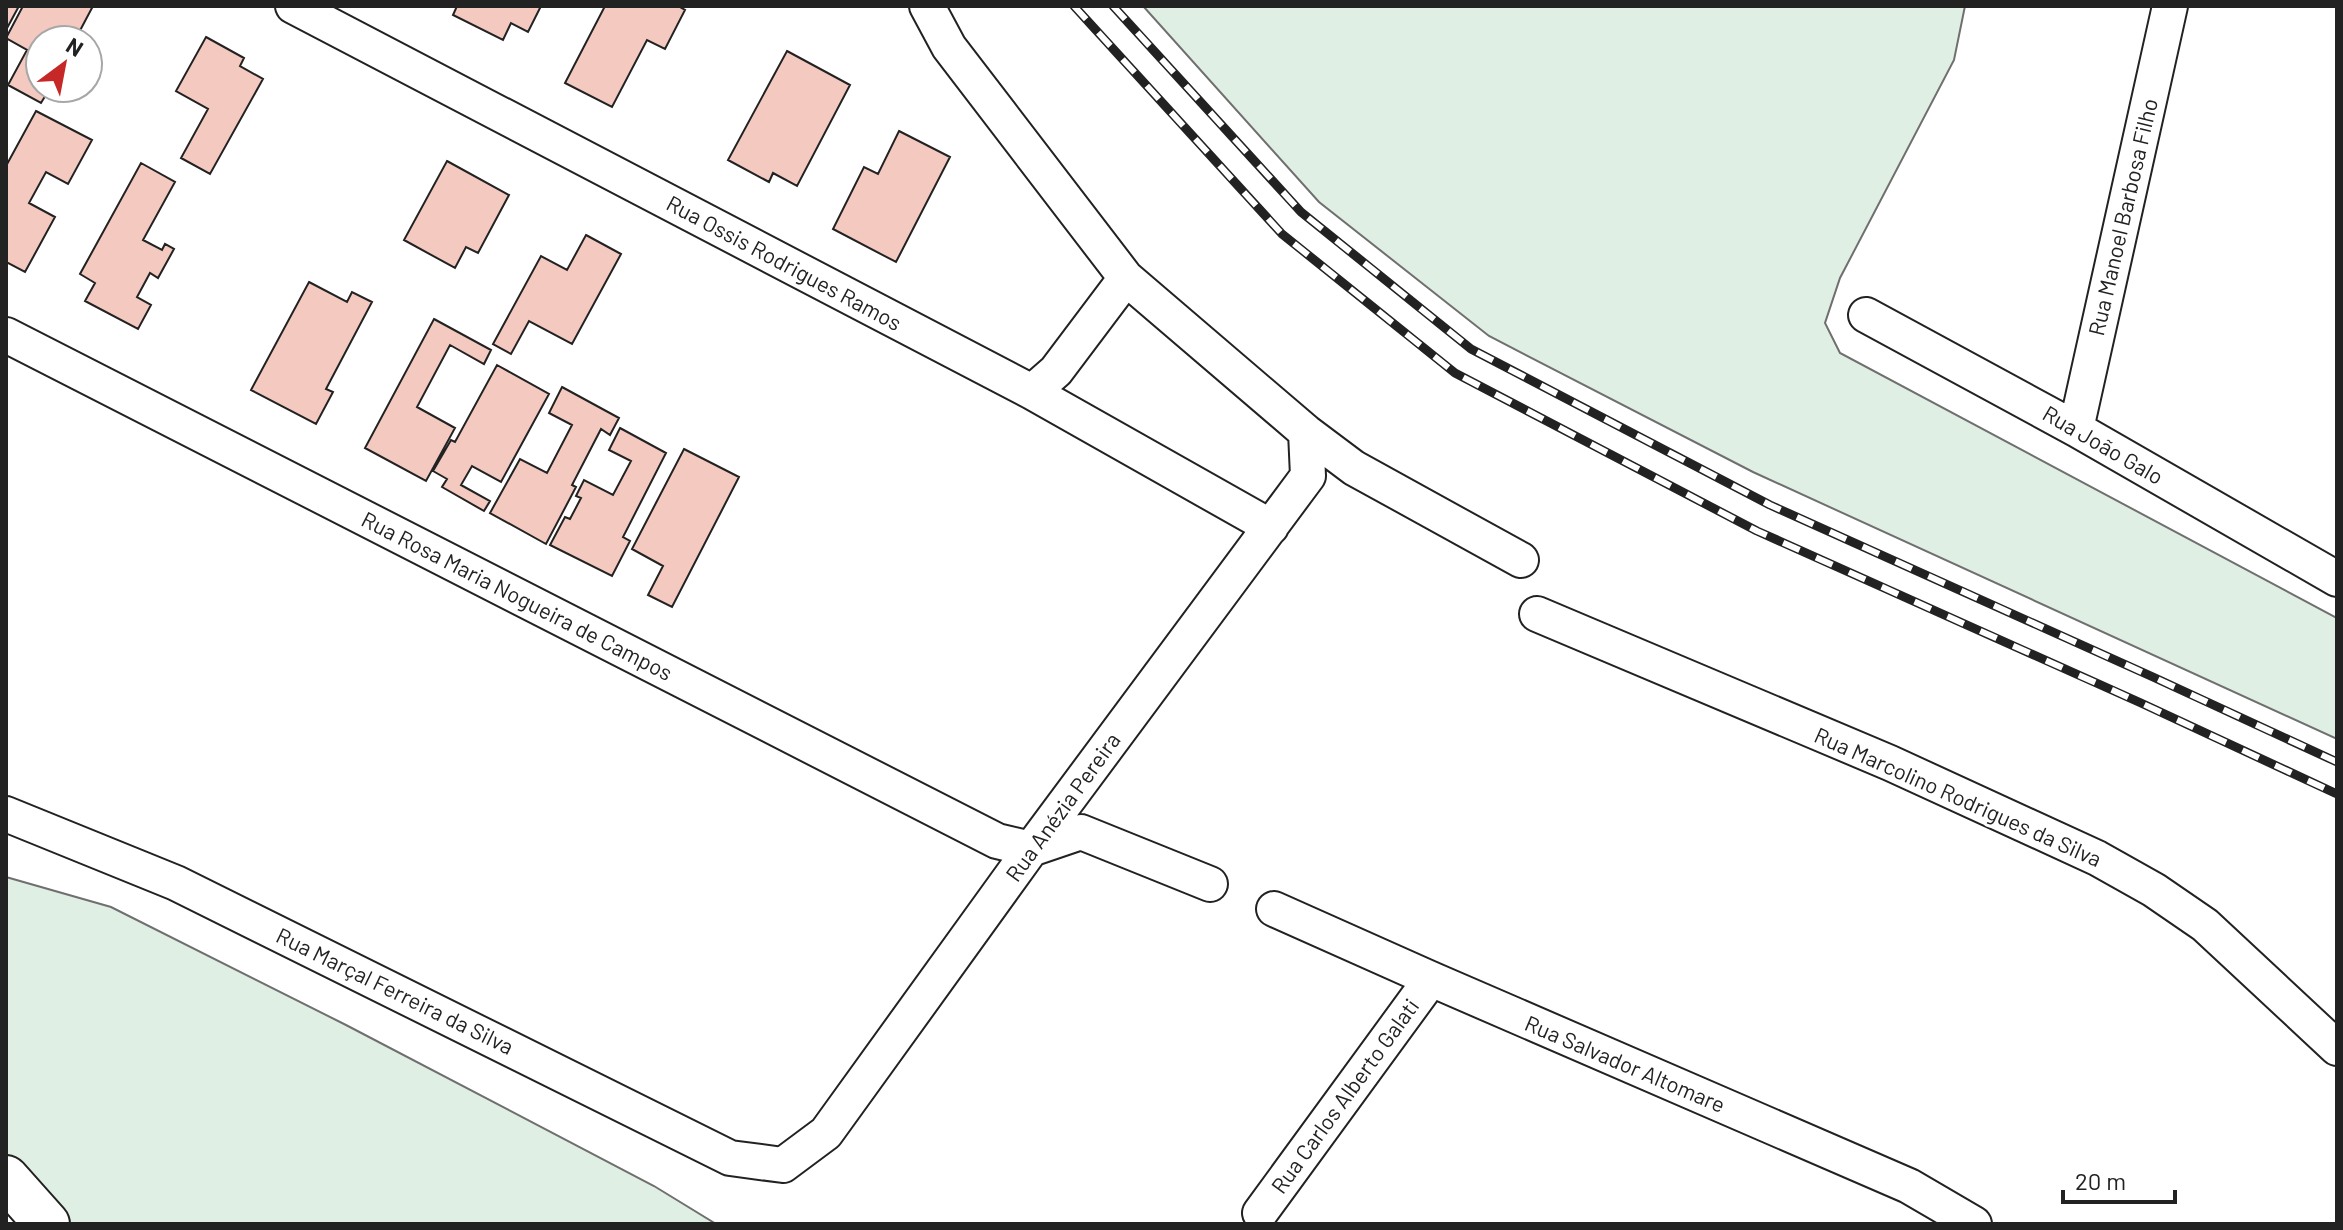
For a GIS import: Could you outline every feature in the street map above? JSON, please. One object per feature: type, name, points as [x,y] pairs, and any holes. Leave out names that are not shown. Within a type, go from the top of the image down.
[{"type":"main road","points":[[6,1178],[47,1224]]},
{"type":"street","name":"Rua Ossis Rodrigues Ramos","points":[[293,6],[1032,392],[1271,527]]},
{"type":"street","points":[[927,6],[949,47],[1126,278],[1306,432],[1354,468],[1521,560]]},
{"type":"street","name":"Rua Manoel Barbosa Filho","points":[[2076,429],[2170,6]]},
{"type":"street","points":[[1032,392],[1056,371],[1126,278]]},
{"type":"street","name":"Rua João Galo","points":[[1866,315],[2076,429],[2337,579]]},
{"type":"street","name":"Rua Rosa Maria Nogueira de Campos","points":[[6,335],[997,841],[1031,849]]},
{"type":"street","name":"Rua Anézia Pereira","points":[[783,1165],[826,1133],[1031,849],[1308,476],[1306,432]]},
{"type":"street","name":"Rua Marcolino Rodrigues da Silva","points":[[1537,614],[1890,763],[2097,858],[2154,890],[2205,925],[2337,1048]]},
{"type":"street","name":"Rua Marçal Ferreira da Silva","points":[[6,814],[176,883],[730,1158],[783,1165]]},
{"type":"street","points":[[1031,849],[1081,832],[1210,884]]},
{"type":"street","name":"Rua Salvador Altomare","points":[[1274,909],[1909,1186],[1974,1224]]},
{"type":"street","name":"Rua Carlos Alberto Galati","points":[[1260,1213],[1431,979]]},
{"type":"green space","points":[[1143,6],[1965,6],[1954,60],[1840,278],[1825,323],[1840,353],[2337,618],[2337,739],[1753,472],[1489,336],[1319,202]]},
{"type":"green space","points":[[6,877],[111,907],[346,1025],[654,1186],[716,1224],[66,1224],[6,1153]]},
{"type":"building","points":[[6,6],[19,6],[6,30]]},
{"type":"building","points":[[23,6],[93,6],[83,24],[24,24],[24,48],[6,38]]},
{"type":"building","points":[[457,6],[541,6],[528,32],[511,23],[503,40],[453,15]]},
{"type":"building","points":[[605,6],[678,6],[685,10],[665,49],[647,40],[612,107],[565,83]]},
{"type":"building","points":[[206,37],[244,58],[240,66],[263,79],[210,174],[181,158],[208,109],[176,91]]},
{"type":"building","points":[[787,51],[850,85],[797,186],[773,173],[769,182],[728,160]]},
{"type":"building","points":[[24,56],[24,94],[8,85]]},
{"type":"building","points":[[36,111],[92,140],[68,184],[46,172],[29,203],[55,217],[25,272],[6,262],[6,166]]},
{"type":"building","points":[[899,131],[950,157],[896,262],[833,229],[864,167],[878,174]]},
{"type":"building","points":[[447,161],[509,195],[478,253],[466,247],[455,268],[404,240]]},
{"type":"building","points":[[141,163],[175,182],[143,240],[162,250],[165,244],[174,249],[158,278],[150,273],[137,297],[151,305],[138,329],[85,301],[95,283],[80,274]]},
{"type":"building","points":[[586,235],[621,254],[572,344],[529,321],[511,354],[493,344],[541,256],[567,270]]},
{"type":"building","points":[[309,282],[347,302],[352,292],[372,302],[326,389],[333,392],[316,424],[251,390]]},
{"type":"building","points":[[434,319],[491,350],[484,364],[450,345],[417,407],[455,428],[426,481],[365,448]]},
{"type":"building","points":[[497,365],[549,394],[501,482],[472,466],[461,485],[490,501],[484,511],[442,487],[447,479],[433,471],[451,440],[455,442]]},
{"type":"building","points":[[562,387],[619,418],[610,435],[601,429],[572,485],[576,487],[546,544],[490,513],[520,459],[547,473],[572,425],[549,413]]},
{"type":"building","points":[[620,428],[666,453],[623,537],[630,541],[612,576],[550,545],[565,517],[570,519],[581,498],[576,496],[584,480],[613,495],[631,461],[609,450]]},
{"type":"building","points":[[684,449],[739,477],[672,607],[648,595],[663,566],[632,549]]},
{"type":"railway","points":[[1074,6],[1282,234],[1455,373],[1757,531],[2337,794]]},
{"type":"railway","points":[[1113,6],[1301,212],[1471,349],[1770,505],[2337,762]]}]
